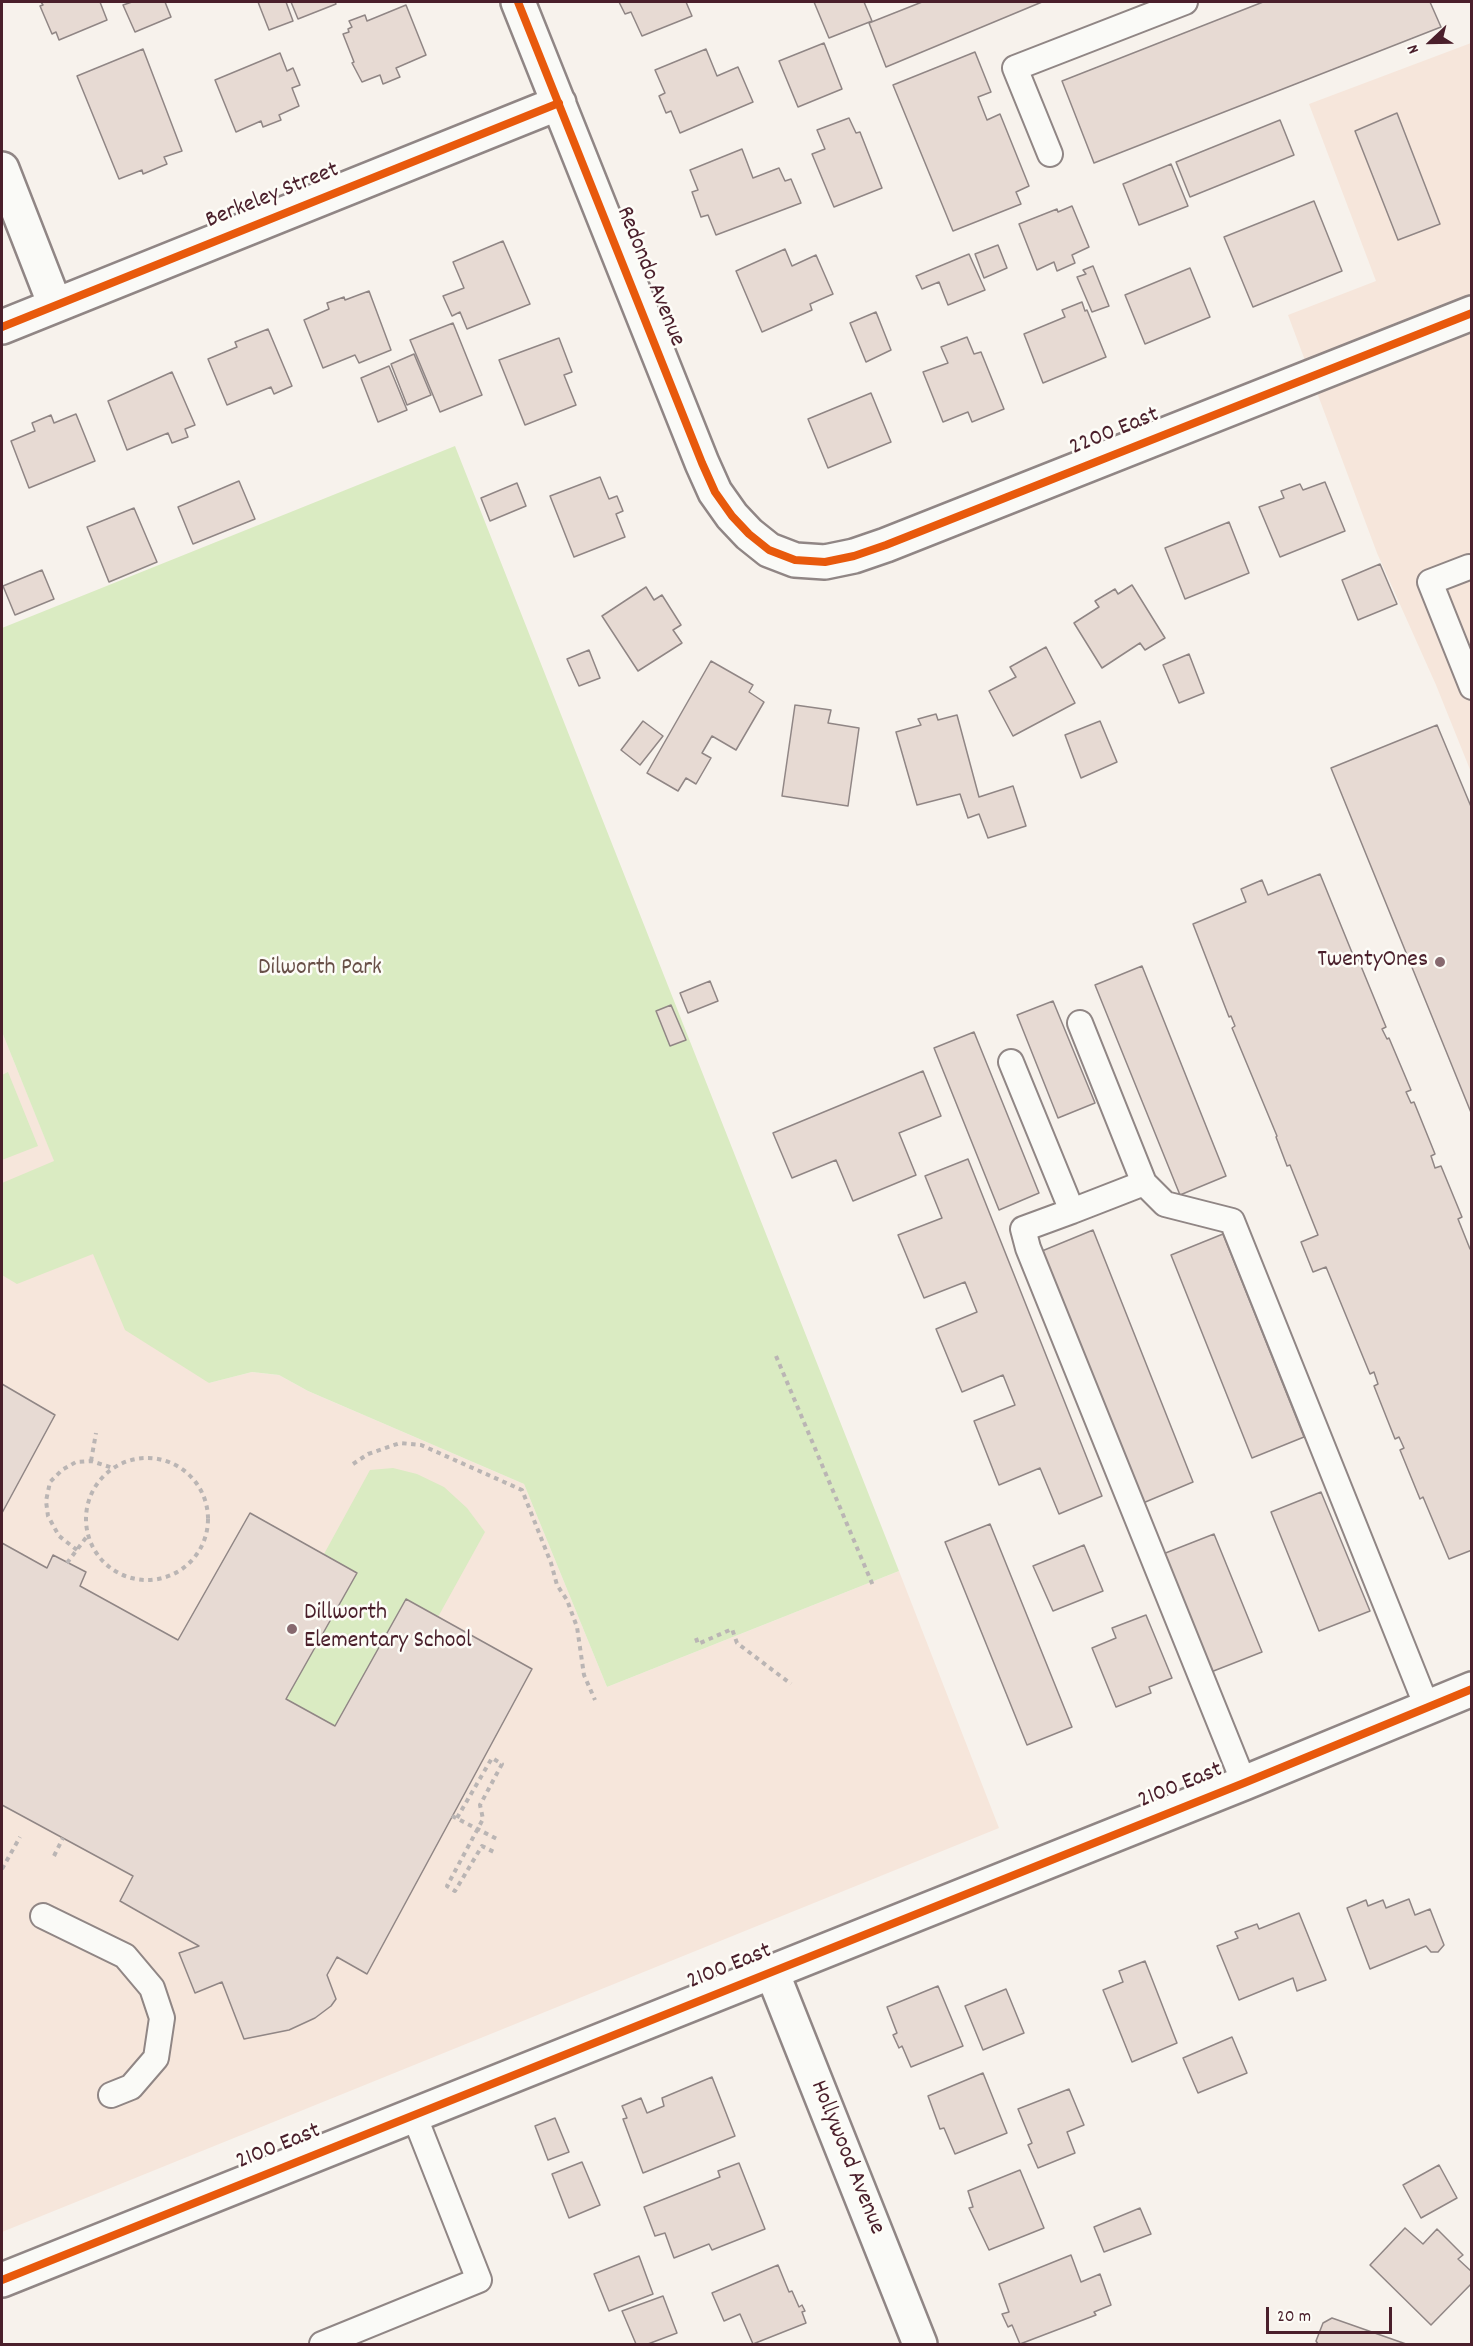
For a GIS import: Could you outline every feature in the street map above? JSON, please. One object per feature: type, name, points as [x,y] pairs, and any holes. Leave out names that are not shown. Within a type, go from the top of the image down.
[{"type":"street","name":"Redondo Avenue","points":[[518,2],[702,463],[716,492],[732,516],[769,550]]},
{"type":"street","name":"Berkeley Street","points":[[2,327],[559,103]]},
{"type":"street","points":[[2,169],[55,305]]},
{"type":"street","name":"2200 East","points":[[769,550],[795,560],[825,562],[854,556],[1472,313]]},
{"type":"street","name":"2100 East","points":[[2,2280],[1244,1783],[1472,1689]]},
{"type":"street","name":"Hollywood Avenue","points":[[772,1972],[920,2344]]},
{"type":"lane","points":[[1050,154],[1015,68],[1185,2]]},
{"type":"lane","points":[[1471,568],[1430,582],[1472,687]]},
{"type":"lane","points":[[1080,1023],[1144,1183],[1165,1204],[1232,1221],[1427,1707]]},
{"type":"lane","points":[[1011,1062],[1072,1211]]},
{"type":"lane","points":[[1144,1183],[1023,1229],[1028,1248],[1244,1783]]},
{"type":"lane","points":[[43,1916],[125,1956],[152,1988],[162,2018],[156,2058],[131,2087],[111,2095]]},
{"type":"lane","points":[[322,2344],[478,2280],[414,2115]]},
{"type":"path","points":[[776,1356],[874,1588]]},
{"type":"path","points":[[91,1461],[96,1432]]},
{"type":"path","points":[[353,1464],[368,1454],[400,1443],[421,1445],[522,1490],[551,1563],[557,1585],[567,1600],[577,1627],[584,1675],[595,1700]]},
{"type":"path","points":[[149,1457],[168,1461],[185,1471],[198,1485],[206,1502],[209,1521],[205,1540],[195,1557],[181,1570],[164,1578],[145,1581],[126,1577],[108,1567],[96,1553],[88,1535],[86,1516],[89,1497],[98,1481],[113,1468],[130,1460],[149,1457]]},
{"type":"path","points":[[77,1550],[59,1536],[48,1516],[46,1501],[50,1482],[62,1470],[76,1462],[91,1461],[113,1468]]},
{"type":"path","points":[[67,1563],[88,1535]]},
{"type":"path","points":[[696,1638],[698,1644],[732,1629],[737,1643],[791,1684]]},
{"type":"path","points":[[494,1852],[482,1846],[455,1891],[447,1886],[478,1829],[483,1819],[480,1805],[502,1764],[492,1758],[455,1817],[478,1829],[499,1840]]},
{"type":"path","points":[[2,1869],[20,1837]]},
{"type":"path","points":[[54,1856],[63,1838]]},
{"type":"shaded area","points":[[1471,43],[1471,772],[1436,685],[1377,553],[1288,315],[1376,281],[1309,104]]},
{"type":"shaded area","name":"Dillworth Elementary School","points":[[2,1032],[54,1160],[209,1383],[252,1372],[279,1375],[308,1391],[524,1484],[607,1687],[899,1571],[999,1828],[2,2232]]},
{"type":"green space","name":"Dilworth Park","points":[[455,446],[899,1571],[607,1687],[524,1484],[308,1391],[279,1375],[252,1372],[209,1383],[125,1330],[93,1254],[17,1284],[2,1275],[2,1183],[54,1161],[2,1032],[2,628]]},
{"type":"green space","points":[[8,1072],[38,1146],[2,1160],[2,1075]]},
{"type":"green space","points":[[393,1468],[417,1474],[444,1487],[467,1508],[485,1532],[438,1617],[406,1599],[335,1726],[286,1699],[357,1573],[324,1554],[370,1470]]},
{"type":"building","points":[[41,2],[100,2],[107,20],[59,40],[56,32],[52,34],[40,6],[43,5]]},
{"type":"building","points":[[132,2],[165,2],[171,17],[135,32],[123,5]]},
{"type":"building","points":[[258,2],[286,2],[293,21],[269,30]]},
{"type":"building","points":[[291,2],[335,2],[336,4],[298,19]]},
{"type":"building","points":[[619,2],[686,2],[692,16],[642,36],[631,12],[625,14]]},
{"type":"building","points":[[814,2],[864,2],[872,21],[829,38]]},
{"type":"building","points":[[922,2],[1042,2],[886,67],[869,23]]},
{"type":"building","points":[[1263,2],[1430,2],[1441,27],[1094,163],[1062,81]]},
{"type":"building","points":[[406,5],[426,55],[396,68],[400,77],[383,84],[380,75],[362,82],[352,63],[354,62],[343,34],[349,32],[348,29],[352,27],[349,21],[365,15],[367,21]]},
{"type":"building","points":[[824,43],[842,89],[798,107],[779,61]]},
{"type":"building","points":[[143,49],[182,151],[164,157],[167,164],[143,174],[142,170],[119,179],[77,76]]},
{"type":"building","points":[[706,49],[717,76],[738,67],[753,102],[680,133],[671,111],[666,113],[659,96],[665,93],[655,70]]},
{"type":"building","points":[[975,52],[991,92],[978,97],[987,120],[1000,114],[1029,186],[1016,192],[1021,204],[953,231],[893,85]]},
{"type":"building","points":[[280,53],[287,71],[293,68],[300,85],[292,88],[299,106],[279,115],[281,120],[263,127],[261,121],[236,132],[215,80]]},
{"type":"building","points":[[1397,113],[1440,224],[1398,240],[1355,131]]},
{"type":"building","points":[[849,118],[856,133],[860,132],[882,188],[834,207],[812,154],[825,149],[817,130]]},
{"type":"building","points":[[1280,120],[1294,155],[1190,197],[1176,162]]},
{"type":"building","points":[[742,149],[753,178],[779,168],[785,181],[791,179],[801,203],[716,235],[708,215],[701,217],[692,192],[698,190],[690,170]]},
{"type":"building","points":[[1171,164],[1188,206],[1139,225],[1123,184]]},
{"type":"building","points":[[1314,201],[1342,271],[1253,307],[1224,237]]},
{"type":"building","points":[[1072,206],[1089,247],[1072,255],[1075,263],[1057,271],[1054,262],[1037,270],[1019,224],[1057,209],[1058,212]]},
{"type":"building","points":[[503,241],[530,304],[467,329],[460,312],[452,316],[443,296],[464,288],[453,262]]},
{"type":"building","points":[[998,245],[1007,268],[984,278],[975,254]]},
{"type":"building","points":[[785,249],[792,266],[816,255],[833,294],[810,304],[812,310],[762,332],[736,271]]},
{"type":"building","points":[[969,254],[985,290],[948,305],[939,282],[922,289],[916,276]]},
{"type":"building","points":[[1093,266],[1109,306],[1092,312],[1077,277],[1086,274],[1083,270]]},
{"type":"building","points":[[1190,268],[1210,317],[1145,344],[1125,295]]},
{"type":"building","points":[[369,291],[391,350],[359,363],[355,355],[323,368],[304,320],[329,309],[327,303],[344,297],[345,300]]},
{"type":"building","points":[[1082,302],[1106,357],[1043,383],[1024,334],[1065,317],[1062,310]]},
{"type":"building","points":[[876,312],[891,350],[866,362],[850,323]]},
{"type":"building","points":[[453,323],[482,395],[440,412],[410,340]]},
{"type":"building","points":[[268,329],[292,386],[274,394],[271,387],[227,405],[208,359],[237,347],[235,342]]},
{"type":"building","points":[[967,337],[974,354],[981,352],[1004,409],[972,422],[968,412],[943,422],[923,372],[948,363],[941,347]]},
{"type":"building","points":[[559,338],[572,372],[564,375],[576,405],[525,425],[499,360]]},
{"type":"building","points":[[414,354],[431,395],[407,405],[391,364]]},
{"type":"building","points":[[389,366],[407,410],[378,422],[361,378]]},
{"type":"building","points":[[172,372],[195,425],[185,429],[188,437],[172,443],[168,433],[127,450],[108,401]]},
{"type":"building","points":[[871,393],[891,442],[828,468],[808,419]]},
{"type":"building","points":[[76,414],[95,461],[29,488],[11,441],[35,431],[32,423],[51,415],[54,423]]},
{"type":"building","points":[[600,477],[609,499],[617,496],[623,511],[616,514],[625,537],[574,557],[550,496]]},
{"type":"building","points":[[239,481],[255,519],[193,544],[178,507]]},
{"type":"building","points":[[1325,482],[1345,531],[1280,557],[1259,507],[1284,498],[1281,491],[1300,484],[1303,490]]},
{"type":"building","points":[[517,483],[526,506],[490,521],[481,498]]},
{"type":"building","points":[[134,508],[157,562],[109,582],[87,527]]},
{"type":"building","points":[[1229,522],[1249,573],[1185,599],[1165,548]]},
{"type":"building","points":[[1380,564],[1397,604],[1358,620],[1342,580]]},
{"type":"building","points":[[42,570],[54,599],[15,615],[3,586]]},
{"type":"building","points":[[1132,585],[1165,638],[1145,650],[1140,643],[1102,668],[1074,623],[1099,607],[1095,601],[1115,589],[1118,594]]},
{"type":"building","points":[[646,587],[654,600],[662,595],[681,625],[673,630],[682,643],[638,671],[602,616]]},
{"type":"building","points":[[1046,647],[1075,703],[1013,736],[989,691],[1016,677],[1010,667]]},
{"type":"building","points":[[589,650],[600,678],[579,686],[567,659]]},
{"type":"building","points":[[1189,654],[1204,693],[1179,703],[1163,665]]},
{"type":"building","points":[[711,661],[753,685],[749,692],[764,702],[736,750],[712,736],[702,753],[711,758],[696,784],[686,778],[678,791],[647,773]]},
{"type":"building","points":[[795,705],[831,710],[828,723],[859,728],[848,806],[782,796]]},
{"type":"building","points":[[936,714],[938,720],[957,715],[979,797],[1013,786],[1026,826],[988,838],[979,814],[968,818],[960,794],[917,805],[896,732],[921,725],[918,719]]},
{"type":"building","points":[[643,721],[663,736],[640,765],[621,750]]},
{"type":"building","points":[[1100,721],[1117,762],[1081,778],[1065,735]]},
{"type":"building","name":"TwentyOnes","points":[[1437,725],[1472,809],[1472,1115],[1331,768]]},
{"type":"building","points":[[1320,874],[1386,1027],[1382,1029],[1387,1039],[1389,1038],[1411,1090],[1406,1092],[1411,1103],[1414,1102],[1435,1154],[1431,1156],[1435,1168],[1441,1166],[1462,1217],[1458,1219],[1470,1249],[1472,1248],[1472,1550],[1449,1559],[1423,1497],[1420,1499],[1400,1450],[1404,1448],[1399,1437],[1395,1439],[1374,1386],[1378,1384],[1374,1372],[1370,1374],[1326,1267],[1313,1272],[1301,1242],[1318,1235],[1290,1165],[1287,1166],[1277,1136],[1232,1028],[1235,1026],[1231,1016],[1229,1017],[1193,924],[1246,902],[1241,889],[1262,880],[1268,895]]},
{"type":"building","points":[[1142,966],[1226,1176],[1180,1195],[1095,985]]},
{"type":"building","points":[[710,981],[718,1001],[688,1013],[680,993]]},
{"type":"building","points":[[1053,1001],[1095,1103],[1058,1118],[1017,1015]]},
{"type":"building","points":[[671,1005],[686,1040],[670,1046],[656,1011]]},
{"type":"building","points":[[974,1032],[1039,1193],[999,1210],[934,1048]]},
{"type":"building","points":[[923,1071],[941,1116],[899,1133],[916,1175],[853,1201],[836,1160],[792,1178],[773,1133]]},
{"type":"building","points":[[968,1159],[1102,1496],[1059,1514],[1040,1468],[999,1485],[974,1421],[1015,1405],[1003,1375],[962,1392],[936,1329],[977,1312],[965,1282],[924,1298],[898,1235],[942,1218],[925,1176]]},
{"type":"building","points":[[1093,1230],[1193,1482],[1143,1503],[1042,1251]]},
{"type":"building","points":[[1223,1234],[1304,1437],[1252,1458],[1171,1255]]},
{"type":"building","points":[[2,1384],[55,1415],[2,1513]]},
{"type":"building","points":[[1321,1492],[1370,1611],[1319,1631],[1271,1512]]},
{"type":"building","points":[[250,1513],[357,1573],[286,1699],[335,1726],[406,1599],[532,1669],[367,1974],[337,1957],[327,1975],[336,1999],[331,2006],[315,2018],[289,2030],[244,2039],[222,1982],[195,1993],[179,1953],[199,1946],[120,1901],[133,1876],[2,1805],[2,1543],[47,1568],[53,1555],[86,1572],[80,1586],[178,1640]]},
{"type":"building","points":[[990,1524],[1072,1727],[1027,1745],[945,1542]]},
{"type":"building","points":[[1214,1534],[1262,1652],[1211,1672],[1163,1554]]},
{"type":"building","points":[[1084,1545],[1103,1591],[1053,1611],[1033,1566]]},
{"type":"building","points":[[1146,1615],[1172,1678],[1149,1687],[1151,1693],[1116,1707],[1092,1648],[1116,1638],[1112,1628]]},
{"type":"building","points":[[1409,1899],[1415,1915],[1430,1909],[1444,1945],[1438,1952],[1431,1952],[1426,1946],[1370,1969],[1347,1908],[1366,1900],[1368,1906],[1383,1900],[1386,1908]]},
{"type":"building","points":[[1299,1913],[1326,1980],[1297,1991],[1293,1978],[1239,2000],[1217,1946],[1238,1938],[1235,1932],[1257,1924],[1259,1929]]},
{"type":"building","points":[[1145,1961],[1177,2043],[1132,2062],[1103,1990],[1123,1982],[1119,1971]]},
{"type":"building","points":[[938,1986],[963,2046],[911,2067],[902,2046],[899,2048],[893,2035],[897,2033],[887,2007]]},
{"type":"building","points":[[1006,1989],[1024,2033],[983,2050],[965,2006]]},
{"type":"building","points":[[1232,2037],[1247,2073],[1198,2093],[1183,2058]]},
{"type":"building","points":[[983,2073],[1007,2133],[955,2154],[944,2128],[940,2129],[928,2096]]},
{"type":"building","points":[[712,2077],[735,2136],[643,2173],[623,2119],[627,2118],[622,2106],[641,2098],[647,2113],[664,2106],[662,2098]]},
{"type":"building","points":[[1069,2089],[1084,2125],[1067,2132],[1075,2153],[1038,2168],[1028,2145],[1032,2143],[1018,2109]]},
{"type":"building","points":[[555,2118],[569,2152],[548,2160],[535,2126]]},
{"type":"building","points":[[582,2162],[600,2205],[569,2218],[552,2174]]},
{"type":"building","points":[[739,2163],[765,2229],[712,2250],[709,2244],[674,2258],[665,2233],[655,2236],[644,2207],[720,2177],[718,2171]]},
{"type":"building","points":[[1439,2165],[1457,2198],[1421,2218],[1403,2185]]},
{"type":"building","points":[[1020,2170],[1044,2228],[989,2250],[969,2208],[973,2207],[968,2191]]},
{"type":"building","points":[[1140,2208],[1151,2234],[1104,2252],[1094,2227]]},
{"type":"building","points":[[1405,2228],[1423,2244],[1437,2229],[1463,2255],[1458,2259],[1472,2272],[1472,2283],[1431,2325],[1370,2265]]},
{"type":"building","points":[[1071,2255],[1081,2282],[1100,2274],[1111,2305],[1094,2312],[1096,2315],[1020,2344],[1012,2325],[1008,2327],[1002,2314],[1009,2312],[999,2284]]},
{"type":"building","points":[[639,2256],[653,2294],[609,2311],[594,2274]]},
{"type":"building","points":[[778,2265],[789,2292],[792,2291],[799,2307],[802,2305],[805,2311],[802,2312],[806,2323],[753,2344],[740,2314],[724,2321],[712,2293]]},
{"type":"building","points":[[663,2296],[677,2333],[648,2344],[636,2344],[622,2311]]},
{"type":"building","points":[[1332,2318],[1406,2344],[1318,2344],[1316,2341],[1323,2323]]},
{"type":"cycle path","points":[[518,2],[715,492],[732,516],[749,534],[769,550],[795,560],[825,562],[854,556],[886,545],[1472,313]]},
{"type":"cycle path","points":[[2,327],[559,103]]},
{"type":"cycle path","points":[[2,2280],[1244,1783],[1472,1689]]},
{"type":"place","name":"TwentyOnes","points":[[1440,962]]},
{"type":"place","name":"Dillworth Elementary School","points":[[292,1629]]}]
